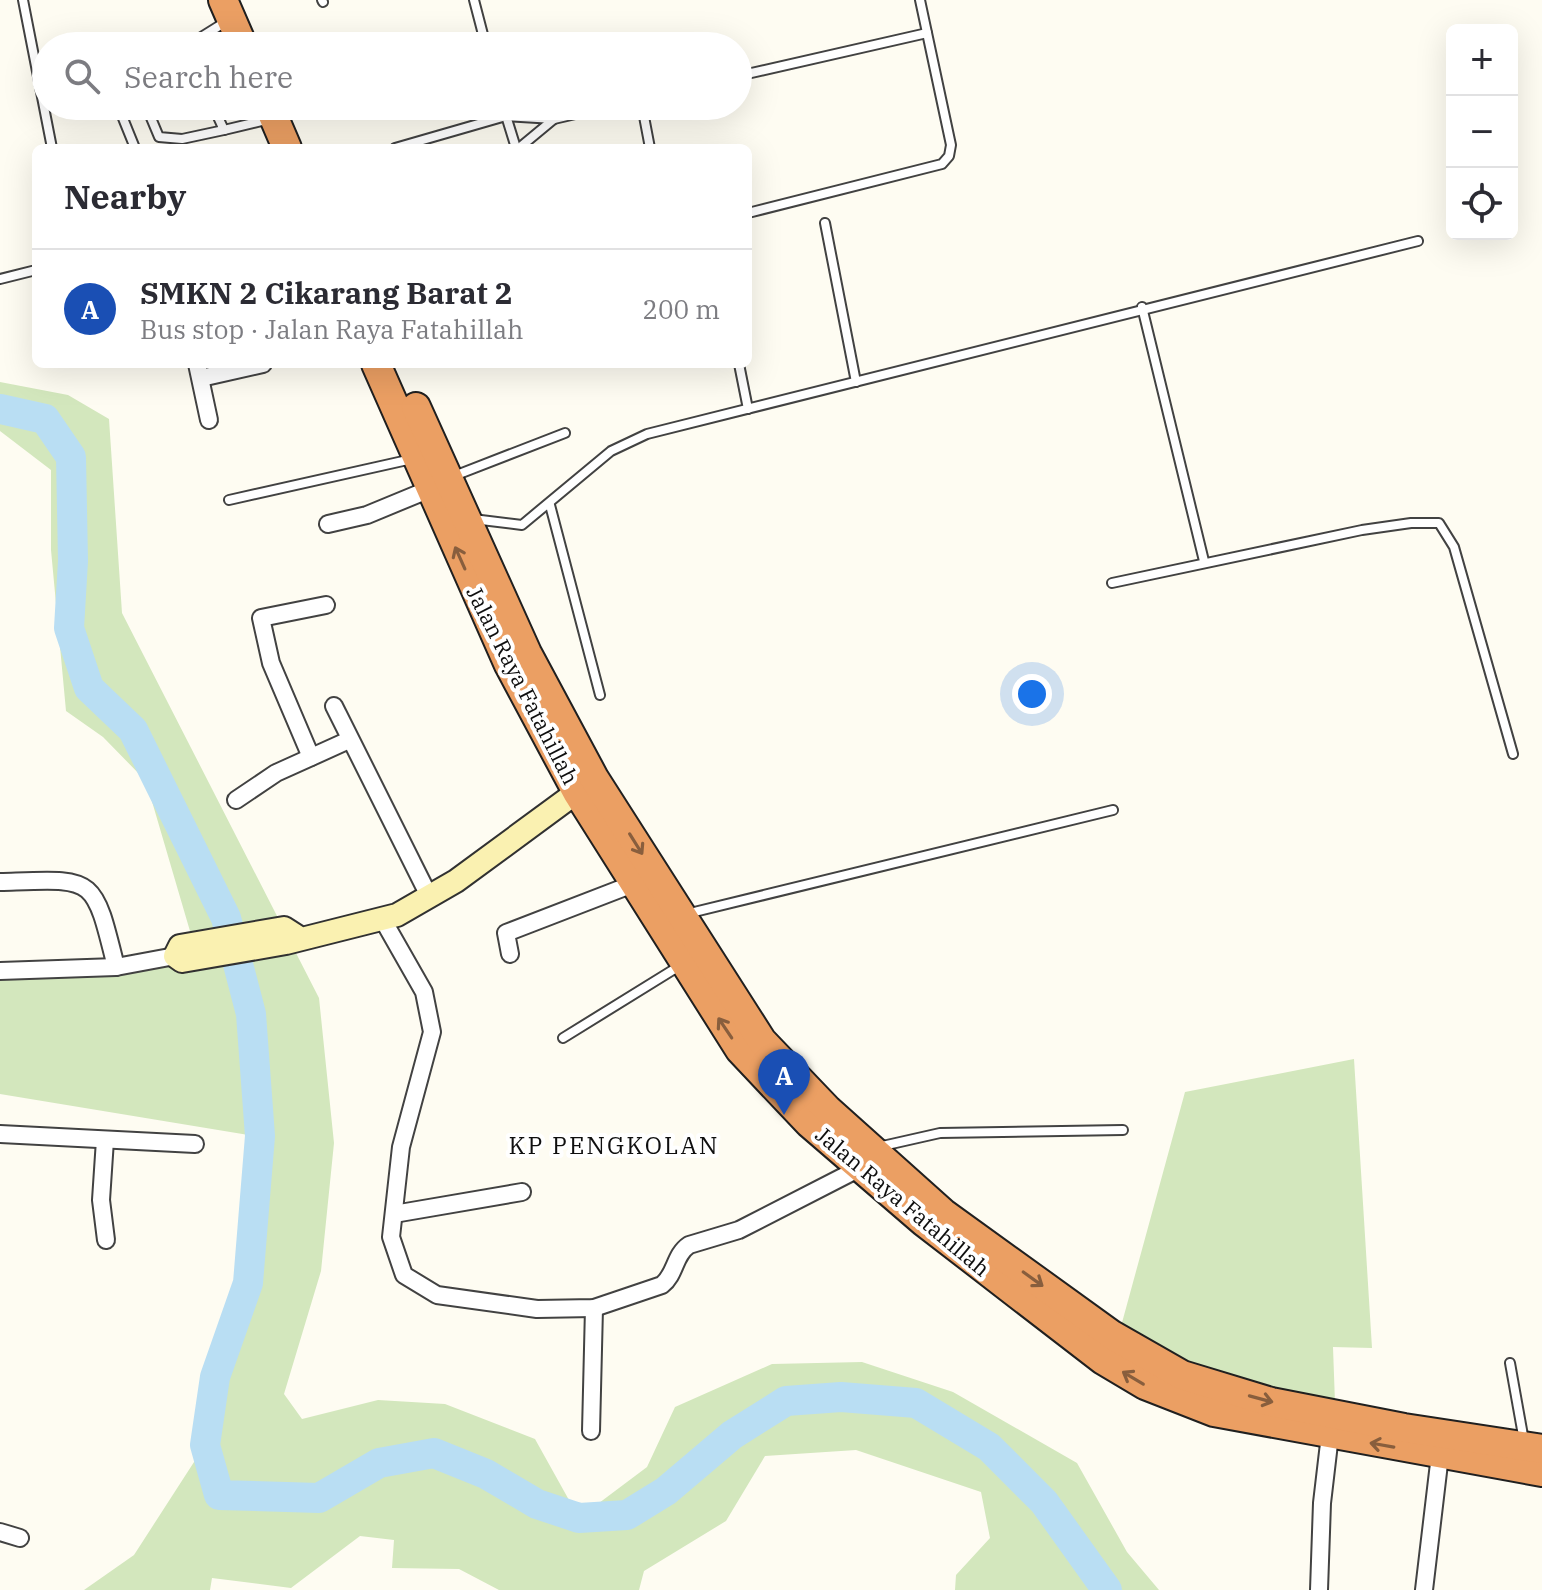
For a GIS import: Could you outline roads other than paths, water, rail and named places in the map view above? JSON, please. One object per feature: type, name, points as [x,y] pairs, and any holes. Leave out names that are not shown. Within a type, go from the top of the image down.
[{"type":"highway","points":[[232,6],[239,32]]},
{"type":"highway","points":[[232,6],[252,32]]},
{"type":"highway","points":[[280,120],[286,144]]},
{"type":"highway","points":[[284,120],[302,144]]},
{"type":"highway","name":"Jalan Raya Fatahillah","points":[[378,368],[417,458],[465,517],[559,713],[594,778],[681,916],[762,1041],[924,1222],[1103,1360],[1145,1385],[1214,1412],[1542,1472]]},
{"type":"highway","name":"Jalan Raya Fatahillah","points":[[398,368],[439,484],[509,665],[577,792],[683,965],[740,1050],[764,1078],[866,1158],[1112,1335],[1182,1375],[1271,1402],[1404,1428],[1533,1447]]},
{"type":"street","points":[[209,420],[199,371],[226,368]]},
{"type":"street","points":[[328,524],[367,515],[439,484]]},
{"type":"street","points":[[311,757],[271,663],[261,618],[326,605]]},
{"type":"street","points":[[334,706],[430,898]]},
{"type":"street","points":[[236,800],[276,773],[349,740]]},
{"type":"street","points":[[0,971],[116,967],[383,920],[430,898],[577,792]]},
{"type":"street","points":[[0,882],[68,880],[83,886],[103,911],[116,967]]},
{"type":"street","points":[[510,954],[506,933],[633,884]]},
{"type":"street","points":[[383,920],[424,992],[432,1032],[401,1147],[391,1237],[404,1275],[418,1287],[437,1295],[537,1309],[594,1308],[662,1285],[670,1279],[683,1249],[689,1245],[739,1230],[866,1158]]},
{"type":"street","points":[[0,1134],[195,1144]]},
{"type":"street","points":[[105,1140],[101,1200],[106,1240]]},
{"type":"street","points":[[394,1214],[522,1192]]},
{"type":"street","points":[[591,1431],[594,1308]]},
{"type":"street","points":[[1319,1590],[1322,1503],[1330,1435]]},
{"type":"street","points":[[1424,1590],[1440,1455]]},
{"type":"street","points":[[0,1532],[20,1538]]},
{"type":"lane","points":[[23,0],[32,46]]},
{"type":"lane","points":[[474,0],[482,32]]},
{"type":"lane","points":[[752,212],[942,164],[951,145],[920,0]]},
{"type":"lane","points":[[203,32],[232,6]]},
{"type":"lane","points":[[752,73],[927,33]]},
{"type":"lane","points":[[47,120],[51,144]]},
{"type":"lane","points":[[124,120],[133,144]]},
{"type":"lane","points":[[152,120],[159,137],[182,139],[224,130],[250,120]]},
{"type":"lane","points":[[219,120],[224,130]]},
{"type":"lane","points":[[409,144],[492,120]]},
{"type":"lane","points":[[508,120],[516,144]]},
{"type":"lane","points":[[523,144],[553,120]]},
{"type":"lane","points":[[645,120],[649,144]]},
{"type":"lane","points":[[825,223],[856,382]]},
{"type":"lane","points":[[465,517],[495,525],[522,525],[627,441],[1142,307],[1418,241]]},
{"type":"lane","points":[[0,279],[32,271]]},
{"type":"lane","points":[[1142,307],[1204,561]]},
{"type":"lane","points":[[740,368],[748,409]]},
{"type":"lane","points":[[439,484],[565,433]]},
{"type":"lane","points":[[229,500],[417,458]]},
{"type":"lane","points":[[550,505],[600,695]]},
{"type":"lane","points":[[1112,583],[1204,561],[1362,530],[1411,523],[1439,523],[1454,547],[1513,754]]},
{"type":"lane","points":[[681,916],[1113,810]]},
{"type":"lane","points":[[563,1038],[683,965]]},
{"type":"lane","points":[[866,1158],[940,1133],[1123,1130]]},
{"type":"lane","points":[[1510,1363],[1533,1447]]},
{"type":"waterway","points":[[0,409],[45,419],[71,457],[73,561],[69,628],[89,688],[133,730],[226,918],[251,1014],[260,1136],[248,1283],[215,1377],[205,1445],[219,1495],[319,1498],[379,1463],[434,1453],[486,1474],[537,1504],[579,1518],[627,1515],[666,1491],[732,1435],[786,1401],[841,1397],[916,1403],[989,1447],[1044,1502],[1107,1590]]},
{"type":"place","name":"SMKN 2 Cikarang Barat 2","points":[[784,1115]]},
{"type":"district","name":"KP PENGKOLAN","points":[[614,1145]]}]
